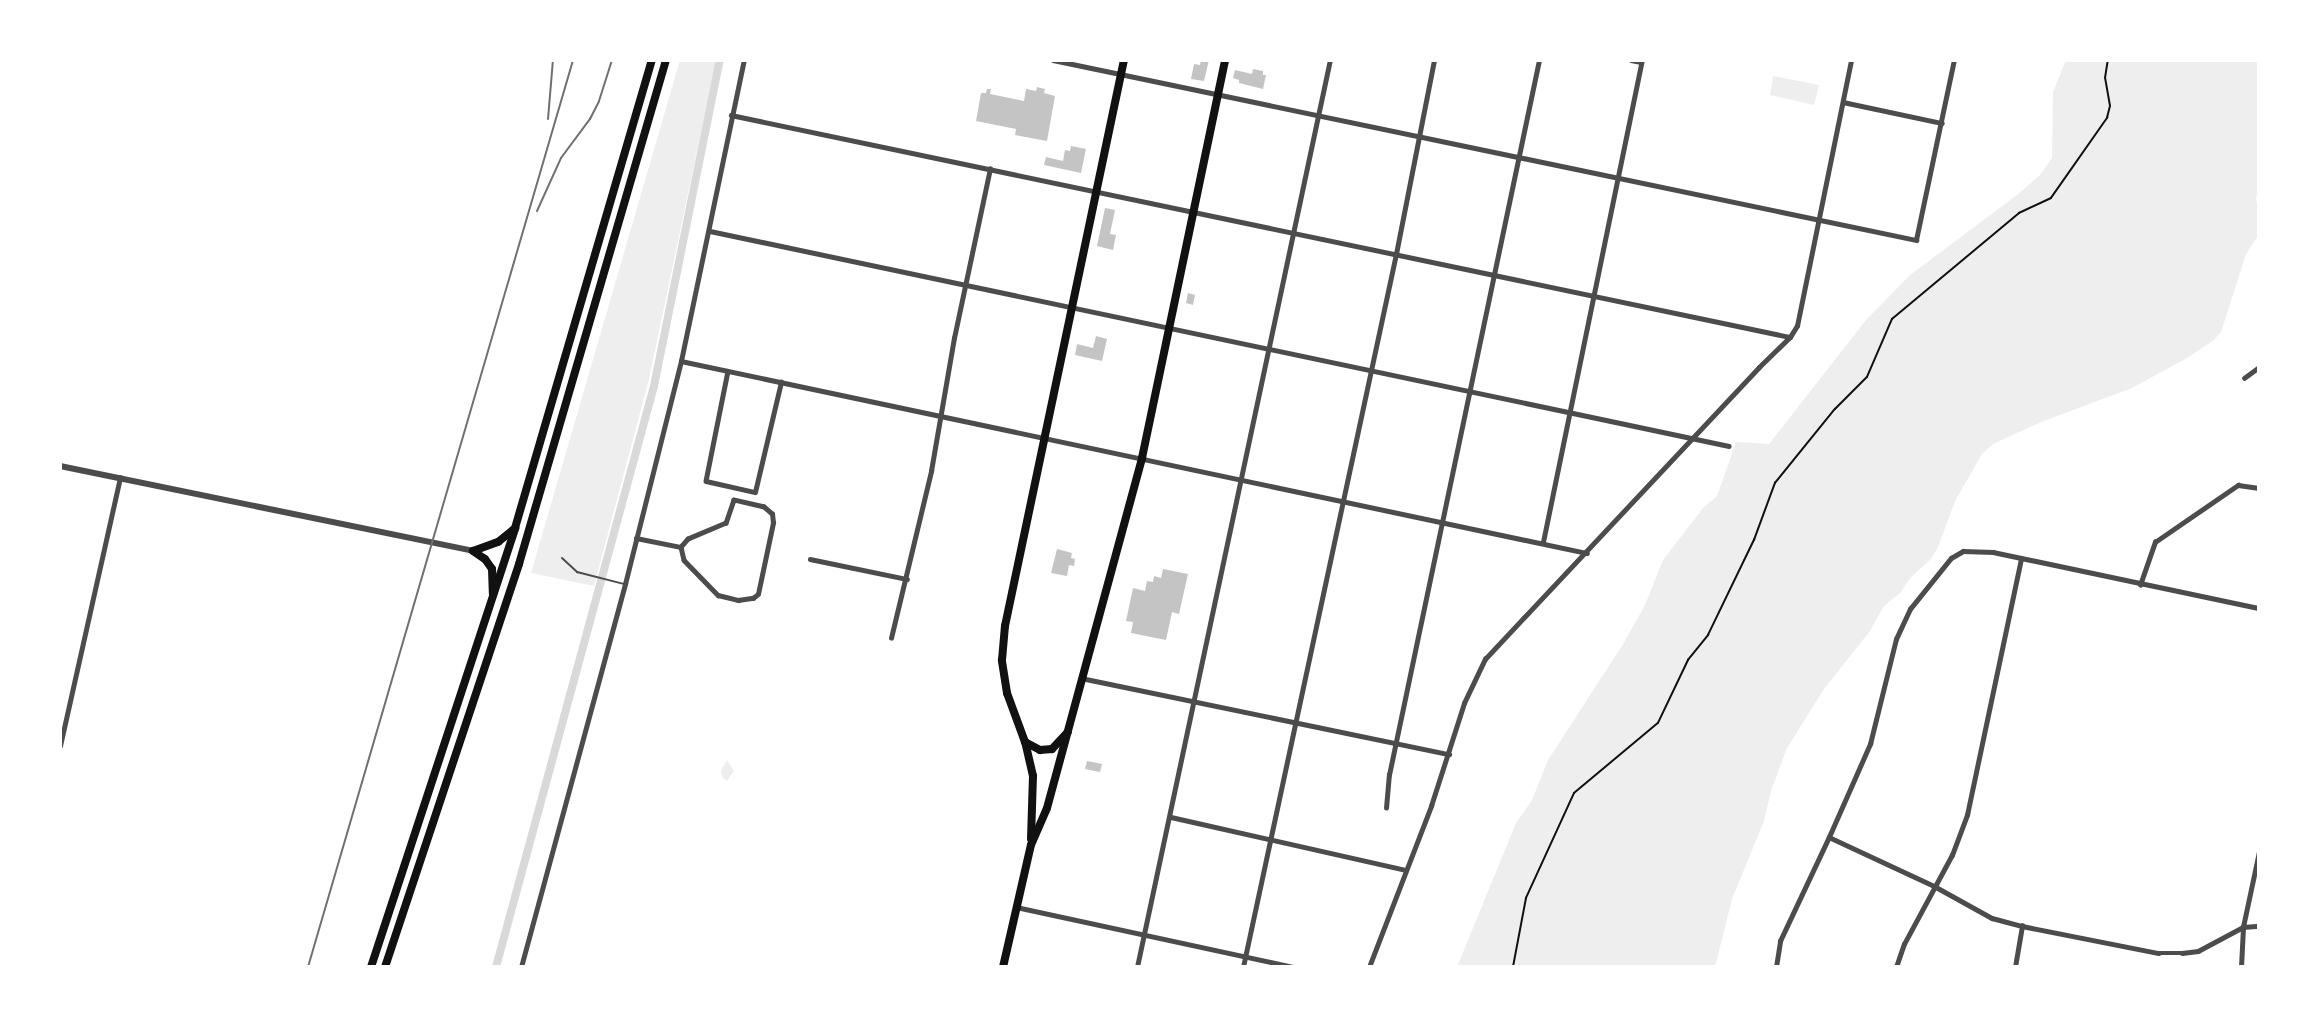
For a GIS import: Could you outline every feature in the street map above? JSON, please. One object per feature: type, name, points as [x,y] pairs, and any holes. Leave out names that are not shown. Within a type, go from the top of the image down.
[{"type":"main road","points":[[371,967],[493,600],[652,60]]},
{"type":"main road","points":[[385,967],[519,564],[666,60]]},
{"type":"main road","points":[[1031,845],[1033,776],[1025,742],[1007,693],[1002,660],[1005,626],[1124,60]]},
{"type":"main road","points":[[1003,967],[1031,845],[1047,808],[1142,458],[1171,328],[1225,60]]},
{"type":"main road","points":[[473,551],[498,542],[515,528]]},
{"type":"main road","points":[[473,551],[485,559],[492,569],[493,600]]},
{"type":"main road","points":[[1025,742],[1040,750],[1052,749],[1068,731]]},
{"type":"street","points":[[521,967],[625,584],[681,361],[744,60]]},
{"type":"street","points":[[1053,60],[1916,240],[1954,60]]},
{"type":"street","points":[[1137,967],[1171,817],[1330,60]]},
{"type":"street","points":[[1243,967],[1396,255],[1434,60]]},
{"type":"street","points":[[1386,808],[1389,775],[1539,60]]},
{"type":"street","points":[[1544,542],[1568,413],[1642,61],[1631,60]]},
{"type":"street","points":[[1369,967],[1449,754],[1464,703],[1485,659],[1790,338],[1797,326],[1851,60]]},
{"type":"street","points":[[1843,102],[1942,123]]},
{"type":"street","points":[[731,115],[1790,338]]},
{"type":"street","points":[[891,638],[907,579],[942,416],[990,169]]},
{"type":"street","points":[[710,231],[1729,446]]},
{"type":"street","points":[[681,361],[1544,542],[1587,553]]},
{"type":"street","points":[[2244,378],[2259,368]]},
{"type":"street","points":[[728,371],[706,481],[755,492],[781,382]]},
{"type":"street","points":[[60,466],[473,551]]},
{"type":"street","points":[[60,746],[120,478]]},
{"type":"street","points":[[2140,585],[2154,542],[2238,485],[2259,488]]},
{"type":"street","points":[[734,500],[764,507],[771,514],[773,523],[758,594],[753,598],[738,600],[718,596],[684,560],[681,547],[688,539],[726,523],[734,500]]},
{"type":"street","points":[[636,538],[681,547]]},
{"type":"street","points":[[1776,967],[1780,941],[1870,744],[1896,639],[1910,609],[1951,558],[1962,551],[1993,552],[2140,585],[2259,608]]},
{"type":"street","points":[[810,559],[907,579]]},
{"type":"street","points":[[1896,967],[1904,944],[1952,855],[1967,815],[2021,559]]},
{"type":"street","points":[[1081,678],[1449,754]]},
{"type":"street","points":[[60,708],[68,710]]},
{"type":"street","points":[[1171,817],[1406,870]]},
{"type":"street","points":[[1829,837],[1936,887],[1992,918],[2022,926],[2158,953],[2198,951],[2242,927],[2259,926]]},
{"type":"street","points":[[2241,967],[2242,927],[2259,852]]},
{"type":"street","points":[[1016,907],[1294,967]]},
{"type":"street","points":[[2015,967],[2022,926]]},
{"type":"lane","points":[[562,558],[577,572],[625,584]]},
{"type":"path","points":[[1513,967],[1526,898],[1574,793],[1658,723],[1688,660],[1708,635],[1754,540],[1775,483],[1835,409],[1867,377],[1892,319],[2019,213],[2051,198],[2107,118],[2110,106],[2105,78],[2108,60]]},
{"type":"shaded area","points":[[680,60],[716,60],[649,379],[594,586],[531,573]]},
{"type":"shaded area","points":[[2066,60],[2259,60],[2259,179],[2256,200],[2259,207],[2259,234],[2246,254],[2221,332],[2214,340],[2187,358],[2132,388],[2041,422],[1993,444],[1982,454],[1955,501],[1938,547],[1931,559],[1911,577],[1900,593],[1884,606],[1870,631],[1824,689],[1787,748],[1771,791],[1764,821],[1732,899],[1715,967],[1457,967],[1516,823],[1532,800],[1548,760],[1622,646],[1645,605],[1663,560],[1703,508],[1717,496],[1736,442],[1769,444],[1866,320],[1910,275],[2017,195],[2040,175],[2052,158],[2053,92]]},
{"type":"shaded area","points":[[1773,76],[1819,85],[1814,105],[1770,95]]},
{"type":"shaded area","points":[[727,760],[734,771],[727,781],[722,777],[721,770]]},
{"type":"building","points":[[1201,60],[1209,60],[1204,81],[1191,79],[1194,64],[1200,65]]},
{"type":"building","points":[[1253,69],[1263,71],[1263,75],[1266,75],[1263,89],[1239,83],[1239,80],[1233,78],[1235,70],[1252,74]]},
{"type":"building","points":[[1037,87],[1045,89],[1044,93],[1055,96],[1047,141],[1015,135],[1016,129],[976,121],[981,93],[986,93],[987,89],[991,89],[990,94],[1024,101],[1026,89],[1036,91]]},
{"type":"building","points":[[1071,146],[1086,149],[1081,173],[1044,165],[1046,157],[1063,161],[1065,150],[1070,151]]},
{"type":"building","points":[[1105,208],[1115,210],[1110,234],[1116,235],[1113,250],[1097,246]]},
{"type":"building","points":[[1188,293],[1195,295],[1193,305],[1186,303]]},
{"type":"building","points":[[1096,336],[1107,339],[1102,361],[1075,355],[1077,344],[1093,348]]},
{"type":"building","points":[[1057,549],[1072,553],[1071,558],[1075,559],[1074,566],[1069,565],[1067,576],[1051,573]]},
{"type":"building","points":[[1163,569],[1188,574],[1179,614],[1172,612],[1166,640],[1131,633],[1133,622],[1126,621],[1133,588],[1145,591],[1147,581],[1153,582],[1154,576],[1161,578]]},
{"type":"building","points":[[1087,761],[1102,764],[1100,772],[1085,769]]},
{"type":"waterway","points":[[496,967],[654,386],[720,60]]},
{"type":"railway","points":[[548,119],[553,60]]},
{"type":"railway","points":[[308,967],[573,60]]},
{"type":"railway","points":[[537,211],[561,158],[590,119],[599,101],[612,60]]}]
